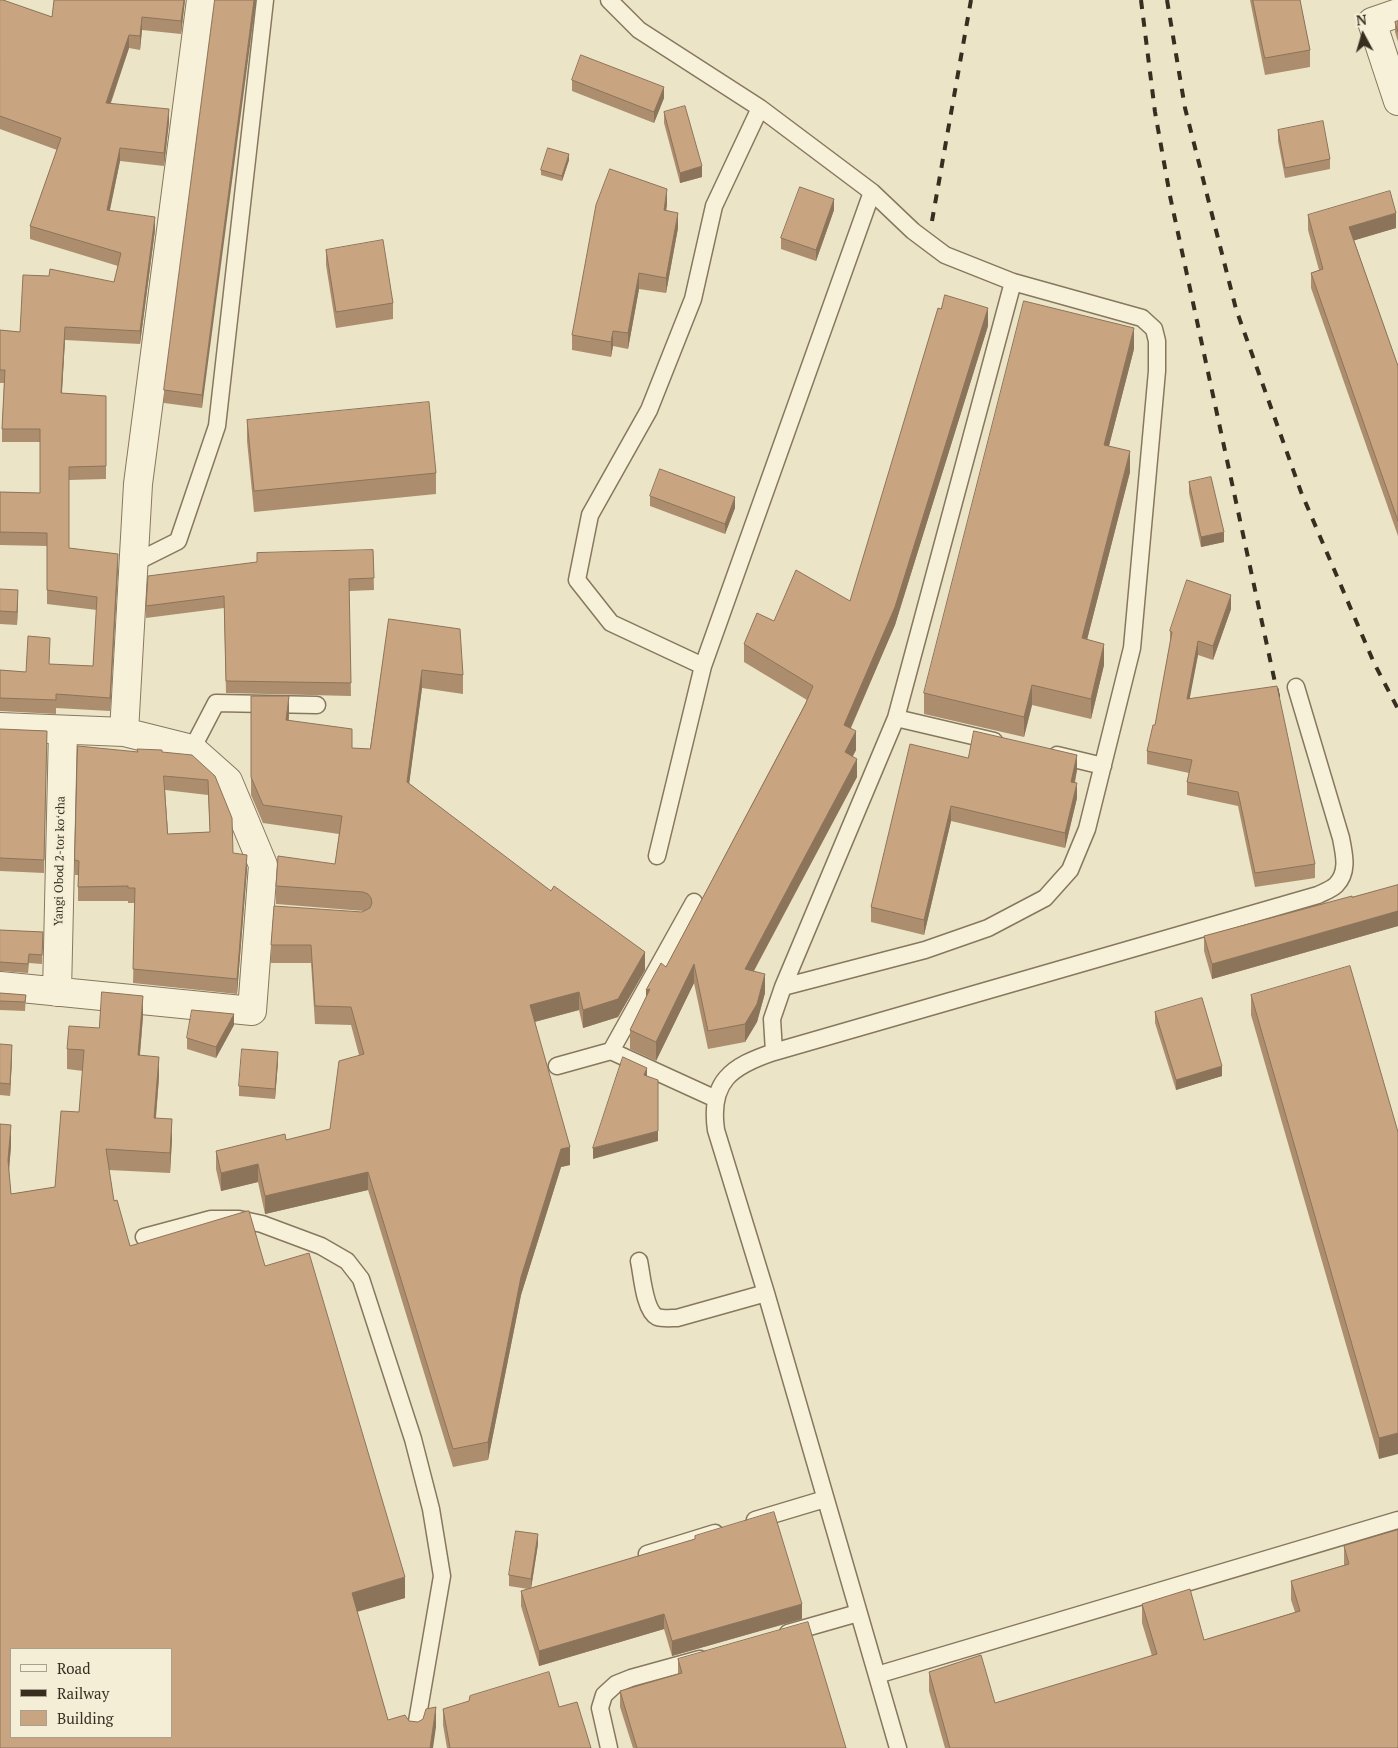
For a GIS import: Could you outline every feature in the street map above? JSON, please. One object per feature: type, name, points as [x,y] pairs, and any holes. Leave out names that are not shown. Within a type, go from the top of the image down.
[{"type":"street","points":[[124,732],[138,484],[201,0]]},
{"type":"street","points":[[1398,13],[1372,22],[1398,101]]},
{"type":"street","points":[[0,727],[124,732],[192,749],[228,781],[263,864],[269,914],[252,1011],[0,986]]},
{"type":"street","name":"Yangi Obod 2-tor koʻcha","points":[[57,992],[63,730]]},
{"type":"lane","points":[[134,564],[178,541],[217,426],[265,0]]},
{"type":"lane","points":[[609,0],[639,30],[760,108],[872,192],[913,231],[945,255],[1013,282],[1142,318],[1154,329],[1157,341],[1156,380],[1132,648],[1087,829],[1070,870],[1045,898],[988,928],[925,950],[783,986]]},
{"type":"lane","points":[[703,666],[611,623],[577,580],[590,515],[649,410],[693,299],[714,206],[760,108]]},
{"type":"lane","points":[[657,856],[703,666],[872,192]]},
{"type":"lane","points":[[774,1052],[772,1019],[783,986],[896,718],[1013,282]]},
{"type":"lane","points":[[898,1748],[766,1294],[716,1130],[714,1115],[716,1099],[723,1084],[734,1070],[753,1059],[1308,898],[1336,885],[1344,872],[1341,838],[1296,687]]},
{"type":"lane","points":[[192,749],[216,703],[317,705]]},
{"type":"lane","points":[[896,718],[1009,744]]},
{"type":"lane","points":[[1038,751],[1104,766]]},
{"type":"lane","points":[[611,1051],[694,902]]},
{"type":"lane","points":[[557,1066],[611,1051],[716,1099]]},
{"type":"lane","points":[[144,1237],[211,1219],[240,1219],[262,1224],[321,1246],[347,1261],[361,1279],[413,1439],[430,1509],[442,1576],[415,1733]]},
{"type":"lane","points":[[639,1261],[646,1301],[650,1310],[656,1316],[677,1318],[766,1294]]},
{"type":"lane","points":[[646,1554],[825,1499]]},
{"type":"lane","points":[[877,1675],[1398,1520]]},
{"type":"lane","points":[[773,1637],[858,1613]]},
{"type":"lane","points":[[609,1748],[600,1708],[604,1695],[616,1684],[716,1654]]},
{"type":"building","points":[[0,0],[52,17],[54,0],[184,0],[181,21],[142,17],[140,36],[129,35],[106,103],[169,109],[164,153],[120,148],[107,210],[155,217],[140,331],[65,327],[61,393],[106,396],[106,466],[69,467],[69,548],[118,554],[110,698],[56,694],[56,700],[0,698],[0,670],[26,672],[28,636],[50,638],[49,664],[93,666],[97,597],[47,590],[47,533],[0,532],[0,492],[40,493],[40,429],[2,429],[5,370],[0,370],[0,330],[20,332],[23,275],[49,276],[50,269],[114,282],[121,253],[30,226],[61,138],[0,116]]},
{"type":"building","points":[[215,0],[254,0],[202,395],[164,390]]},
{"type":"building","points":[[1253,0],[1300,0],[1310,50],[1265,58]]},
{"type":"building","points":[[1398,21],[1398,32],[1395,22]]},
{"type":"building","points":[[581,55],[664,87],[654,112],[572,80]]},
{"type":"building","points":[[685,106],[702,166],[680,173],[664,112]]},
{"type":"building","points":[[1323,121],[1330,159],[1285,168],[1278,130]]},
{"type":"building","points":[[548,148],[569,154],[562,176],[541,170]]},
{"type":"building","points":[[610,169],[667,189],[664,210],[678,213],[666,278],[639,273],[628,333],[613,331],[611,342],[572,335],[596,205]]},
{"type":"building","points":[[800,187],[834,199],[816,250],[781,238]]},
{"type":"building","points":[[1390,191],[1396,213],[1349,227],[1398,366],[1398,521],[1311,273],[1323,269],[1308,215]]},
{"type":"building","points":[[383,240],[393,303],[336,312],[326,250]]},
{"type":"building","points":[[945,295],[988,308],[895,607],[844,725],[856,731],[845,752],[857,759],[745,969],[765,974],[757,1004],[745,1024],[708,1031],[694,964],[656,1042],[630,1030],[650,989],[646,990],[661,963],[666,967],[805,705],[813,686],[744,644],[757,613],[774,621],[796,570],[850,601],[938,308],[941,309]]},
{"type":"building","points":[[1024,301],[1134,328],[1104,445],[1130,451],[1082,638],[1104,644],[1091,699],[1032,685],[1024,717],[924,693]]},
{"type":"building","points":[[429,402],[436,473],[254,491],[247,420]]},
{"type":"building","points":[[660,469],[735,497],[725,524],[650,496]]},
{"type":"building","points":[[1211,477],[1224,532],[1201,537],[1189,482]]},
{"type":"building","points":[[373,550],[374,578],[349,579],[351,683],[226,681],[224,596],[146,606],[148,576],[257,562],[257,553]]},
{"type":"building","points":[[1187,580],[1231,595],[1213,646],[1198,641],[1187,699],[1277,686],[1315,864],[1255,873],[1238,792],[1187,782],[1192,760],[1147,751],[1153,725],[1155,725],[1172,632],[1170,631]]},
{"type":"building","points":[[0,589],[18,590],[17,612],[0,611]]},
{"type":"building","points":[[389,619],[460,629],[463,675],[422,670],[407,782],[551,891],[554,886],[645,952],[618,999],[583,1010],[579,992],[530,1005],[570,1147],[561,1149],[521,1277],[488,1442],[453,1449],[368,1172],[265,1196],[258,1164],[221,1173],[216,1151],[285,1134],[286,1140],[330,1129],[339,1061],[364,1054],[351,1007],[315,1006],[311,945],[271,945],[274,906],[362,912],[370,908],[372,903],[368,894],[363,892],[276,886],[278,856],[335,864],[342,816],[263,805],[251,777],[251,696],[289,696],[286,720],[352,729],[352,748],[370,749]]},
{"type":"building","points":[[0,729],[47,731],[44,860],[0,858]]},
{"type":"building","points":[[974,731],[1077,755],[1071,782],[1077,783],[1065,833],[951,806],[924,920],[871,907],[910,744],[968,758]]},
{"type":"building","points":[[78,746],[138,752],[137,749],[162,750],[162,752],[192,755],[215,776],[232,818],[233,853],[247,855],[237,979],[133,969],[135,888],[128,888],[128,886],[78,887],[79,861],[75,860]],"holes":[[[164,776],[208,780],[210,832],[168,834]]]},
{"type":"building","points":[[1398,885],[1398,911],[1212,964],[1204,936]]},
{"type":"building","points":[[0,930],[43,932],[42,955],[29,954],[28,964],[0,962]]},
{"type":"building","points":[[1350,966],[1398,1132],[1398,1433],[1379,1438],[1251,995]]},
{"type":"building","points":[[102,992],[143,996],[138,1055],[159,1057],[154,1118],[172,1119],[170,1153],[106,1149],[114,1201],[117,1200],[130,1246],[249,1211],[265,1266],[309,1253],[405,1577],[352,1593],[388,1720],[405,1715],[409,1721],[418,1722],[423,1719],[426,1709],[436,1707],[430,1748],[0,1748],[0,1124],[11,1125],[8,1160],[11,1194],[55,1187],[61,1111],[79,1112],[84,1050],[67,1049],[69,1026],[99,1028]]},
{"type":"building","points":[[0,993],[26,995],[25,1002],[0,1001]]},
{"type":"building","points":[[1202,998],[1222,1066],[1176,1080],[1155,1012]]},
{"type":"building","points":[[192,1010],[234,1014],[216,1047],[187,1038]]},
{"type":"building","points":[[0,1044],[12,1045],[10,1084],[0,1083]]},
{"type":"building","points":[[242,1049],[278,1052],[275,1089],[239,1086]]},
{"type":"building","points":[[623,1057],[647,1068],[644,1075],[658,1080],[658,1131],[593,1148]]},
{"type":"building","points":[[774,1512],[802,1604],[672,1641],[664,1614],[539,1651],[521,1591],[695,1539],[695,1536]]},
{"type":"building","points":[[1398,1530],[1398,1748],[950,1748],[929,1672],[981,1655],[995,1703],[1157,1654],[1142,1604],[1190,1589],[1204,1640],[1300,1611],[1291,1581],[1349,1564],[1344,1546]]},
{"type":"building","points":[[516,1531],[538,1534],[531,1579],[509,1575]]},
{"type":"building","points":[[808,1622],[846,1748],[637,1748],[620,1691],[682,1673],[678,1659]]},
{"type":"building","points":[[549,1672],[559,1707],[577,1702],[591,1748],[450,1748],[443,1709],[469,1701],[470,1696]]},
{"type":"railway","points":[[932,221],[971,0]]},
{"type":"railway","points":[[1141,0],[1155,112],[1170,196],[1279,701]]},
{"type":"railway","points":[[1167,0],[1185,108],[1236,309],[1301,492],[1374,663],[1398,709]]}]
